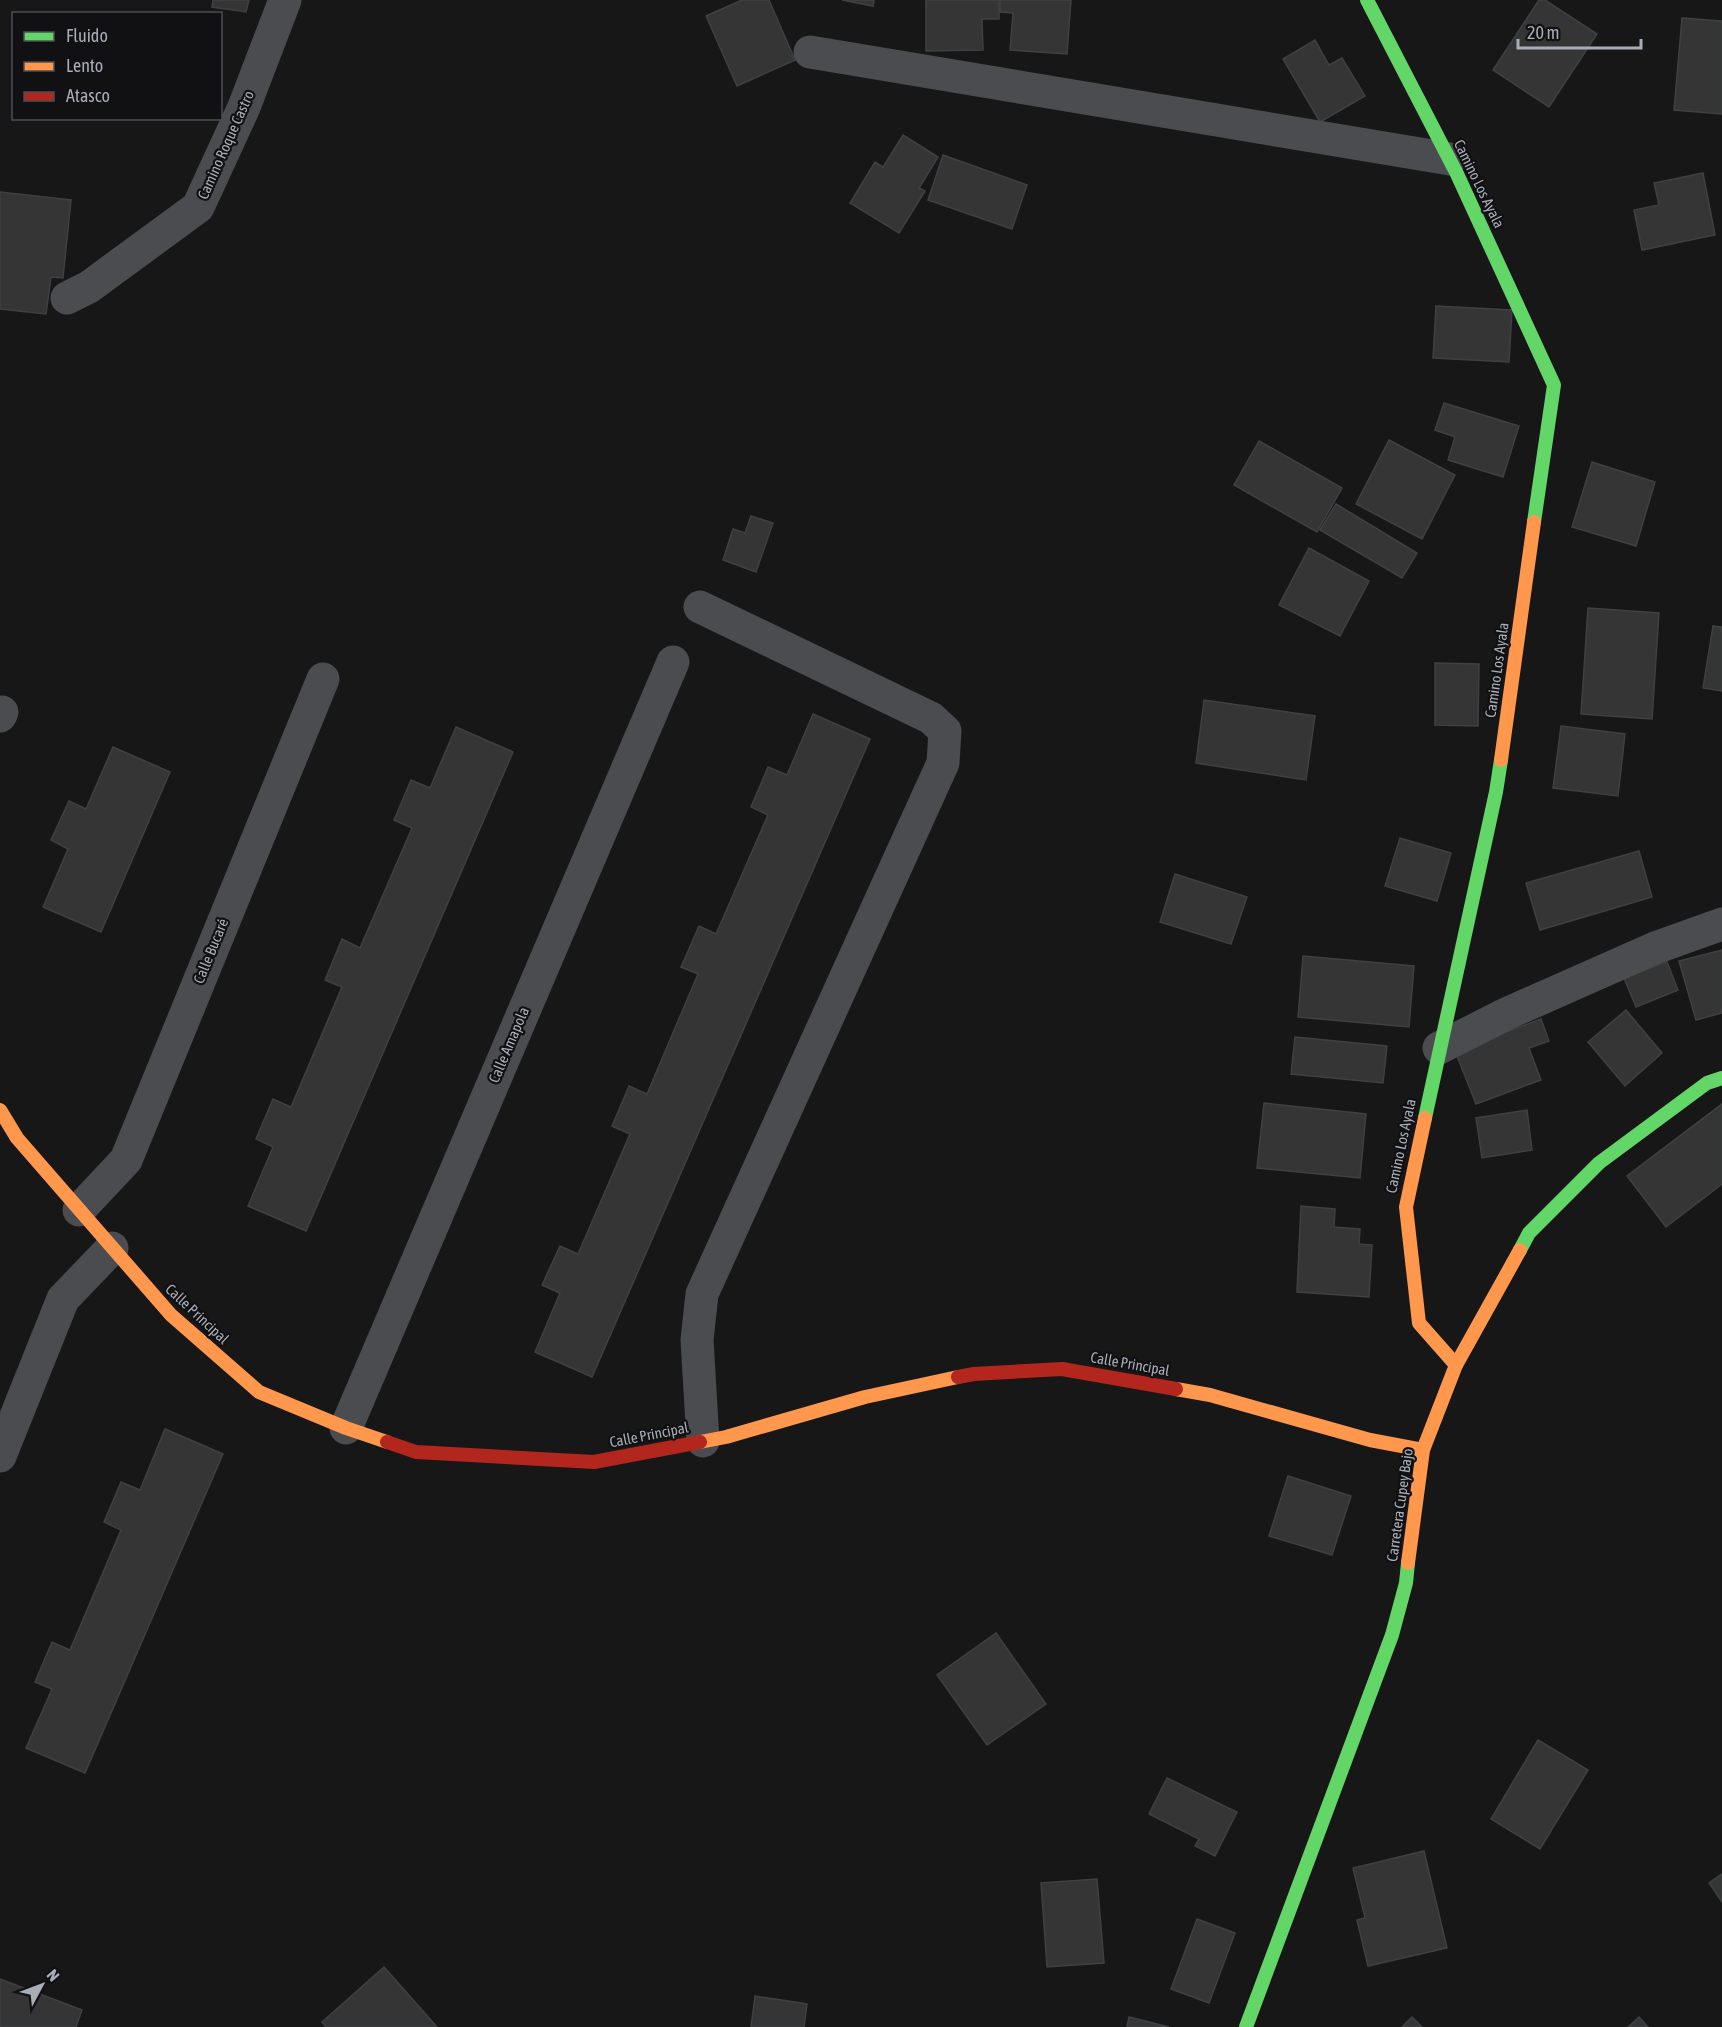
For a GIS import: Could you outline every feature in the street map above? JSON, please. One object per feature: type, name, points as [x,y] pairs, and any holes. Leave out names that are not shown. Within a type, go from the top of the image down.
[{"type":"street","name":"Camino Roque Castro","points":[[67,298],[89,287],[198,207],[244,107],[285,0]]},
{"type":"street","name":"Camino Los Ayala","points":[[1367,0],[1450,159],[1554,385],[1496,792],[1438,1048],[1406,1207],[1419,1323],[1456,1365]]},
{"type":"street","points":[[810,52],[1450,159]]},
{"type":"street","points":[[700,607],[932,718],[945,731],[943,763],[702,1294],[697,1340],[703,1441]]},
{"type":"street","name":"Calle Amapola","points":[[346,1428],[672,662]]},
{"type":"street","name":"Calle Bucaré","points":[[79,1210],[126,1160],[323,679]]},
{"type":"street","points":[[1438,1048],[1506,1014],[1655,948],[1722,924]]},
{"type":"street","name":"Carretera Cupey Bajo","points":[[1246,2027],[1392,1635],[1406,1583],[1423,1450],[1456,1365],[1529,1233],[1599,1163],[1707,1083],[1722,1078]]},
{"type":"street","name":"Calle Principal","points":[[0,1110],[17,1138],[171,1315],[259,1392],[346,1428],[416,1452],[594,1462],[726,1437],[865,1397],[974,1374],[1062,1369],[1210,1395],[1370,1440],[1423,1450]]},
{"type":"street","points":[[0,1456],[63,1299],[112,1248]]},
{"type":"building","points":[[213,0],[249,0],[246,12],[212,7]]},
{"type":"building","points":[[742,0],[769,0],[795,60],[737,86],[706,16]]},
{"type":"building","points":[[842,0],[874,0],[873,6]]},
{"type":"building","points":[[926,0],[999,0],[999,19],[982,19],[983,50],[926,51]]},
{"type":"building","points":[[1000,0],[1071,0],[1067,54],[1010,50],[1013,13],[1000,12]]},
{"type":"building","points":[[1539,0],[1545,0],[1597,34],[1549,107],[1493,70]]},
{"type":"building","points":[[1682,18],[1722,21],[1722,114],[1674,110]]},
{"type":"building","points":[[1315,40],[1329,65],[1342,58],[1365,96],[1320,122],[1283,59]]},
{"type":"building","points":[[903,135],[938,157],[919,188],[925,191],[899,233],[850,203],[875,162],[883,167]]},
{"type":"building","points":[[943,155],[1027,185],[1012,229],[928,200]]},
{"type":"building","points":[[1703,173],[1715,235],[1642,250],[1634,210],[1659,205],[1654,183]]},
{"type":"building","points":[[0,192],[71,200],[63,278],[51,277],[46,314],[0,309]]},
{"type":"building","points":[[1436,306],[1512,310],[1509,362],[1433,358]]},
{"type":"building","points":[[1444,403],[1519,426],[1503,477],[1448,460],[1455,437],[1435,430]]},
{"type":"building","points":[[1389,440],[1455,475],[1422,539],[1356,504]]},
{"type":"building","points":[[1259,441],[1342,488],[1317,532],[1234,485]]},
{"type":"building","points":[[1592,462],[1655,482],[1636,546],[1572,527]]},
{"type":"building","points":[[1336,504],[1417,553],[1402,578],[1320,530]]},
{"type":"building","points":[[751,516],[773,523],[756,572],[723,560],[733,529],[745,533]]},
{"type":"building","points":[[1309,548],[1369,581],[1340,636],[1279,605]]},
{"type":"building","points":[[1588,608],[1659,613],[1652,719],[1581,714]]},
{"type":"building","points":[[1713,626],[1722,627],[1722,691],[1703,688]]},
{"type":"building","points":[[1435,663],[1479,664],[1478,726],[1435,725]]},
{"type":"building","points":[[1204,700],[1315,716],[1306,780],[1196,763]]},
{"type":"building","points":[[813,714],[870,739],[592,1377],[535,1352],[560,1293],[542,1285],[560,1246],[578,1254],[630,1134],[612,1126],[629,1086],[647,1094],[698,974],[681,967],[699,926],[716,934],[768,815],[751,807],[768,767],[787,775]]},
{"type":"building","points":[[1561,726],[1625,734],[1618,796],[1553,788]]},
{"type":"building","points":[[456,727],[513,752],[306,1231],[248,1206],[273,1147],[256,1139],[273,1099],[291,1107],[342,987],[325,980],[342,939],[360,948],[412,828],[394,820],[411,780],[430,788]]},
{"type":"building","points":[[113,747],[170,772],[101,932],[43,907],[68,849],[51,840],[69,801],[86,809]]},
{"type":"building","points":[[1400,838],[1451,853],[1437,901],[1385,886]]},
{"type":"building","points":[[1639,851],[1652,897],[1540,930],[1526,883]]},
{"type":"building","points":[[1175,874],[1247,897],[1231,944],[1160,922]]},
{"type":"building","points":[[1722,950],[1722,1013],[1696,1020],[1679,961]]},
{"type":"building","points":[[1303,956],[1414,966],[1409,1027],[1298,1017]]},
{"type":"building","points":[[1667,962],[1678,990],[1636,1007],[1624,978]]},
{"type":"building","points":[[1626,1010],[1662,1053],[1625,1086],[1588,1042]]},
{"type":"building","points":[[1541,1019],[1549,1041],[1529,1048],[1541,1080],[1476,1104],[1455,1051]]},
{"type":"building","points":[[1295,1037],[1387,1046],[1383,1083],[1291,1074]]},
{"type":"building","points":[[1264,1103],[1366,1114],[1360,1178],[1257,1168]]},
{"type":"building","points":[[1722,1104],[1722,1184],[1666,1227],[1627,1176]]},
{"type":"building","points":[[1527,1110],[1532,1150],[1482,1158],[1476,1118]]},
{"type":"building","points":[[1301,1206],[1335,1209],[1334,1227],[1360,1229],[1359,1244],[1372,1245],[1369,1297],[1297,1292]]},
{"type":"building","points":[[165,1429],[223,1454],[85,1773],[26,1748],[52,1689],[35,1682],[52,1642],[70,1650],[121,1530],[104,1522],[121,1482],[140,1490]]},
{"type":"building","points":[[1288,1476],[1351,1496],[1332,1555],[1269,1536]]},
{"type":"building","points":[[996,1633],[1046,1704],[987,1745],[937,1675]]},
{"type":"building","points":[[1538,1740],[1588,1770],[1540,1849],[1491,1819]]},
{"type":"building","points":[[1167,1778],[1237,1812],[1215,1856],[1195,1846],[1199,1839],[1149,1814]]},
{"type":"building","points":[[1424,1851],[1447,1948],[1368,1966],[1357,1920],[1365,1918],[1353,1868]]},
{"type":"building","points":[[1722,1874],[1722,1902],[1709,1883]]},
{"type":"building","points":[[1097,1879],[1104,1963],[1047,1967],[1041,1883]]},
{"type":"building","points":[[1197,1919],[1235,1933],[1209,2003],[1171,1989]]},
{"type":"building","points":[[384,1967],[437,2027],[326,2027],[322,2022]]},
{"type":"building","points":[[0,1979],[82,2010],[76,2027],[0,2027]]},
{"type":"building","points":[[755,1996],[807,2004],[804,2027],[751,2027]]},
{"type":"building","points":[[1129,2017],[1169,2027],[1127,2027]]},
{"type":"building","points":[[1412,2017],[1422,2027],[1402,2027]]},
{"type":"building","points":[[1639,2017],[1648,2027],[1628,2027]]},
{"type":"traffic: fast","points":[[1367,0],[1457,174],[1554,385],[1534,522]]},
{"type":"traffic: fast","points":[[1425,1118],[1501,760]]},
{"type":"traffic: fast","points":[[1520,1250],[1529,1233],[1599,1163],[1707,1083],[1722,1078]]},
{"type":"traffic: fast","points":[[1246,2027],[1392,1635],[1406,1583],[1408,1563]]},
{"type":"traffic: slow","points":[[1501,760],[1534,522]]},
{"type":"traffic: slow","points":[[0,1110],[17,1138],[171,1315],[259,1392],[346,1428],[387,1442]]},
{"type":"traffic: slow","points":[[1425,1118],[1406,1207],[1419,1323],[1456,1365]]},
{"type":"traffic: slow","points":[[1408,1563],[1423,1450],[1456,1365],[1520,1250]]},
{"type":"traffic: slow","points":[[700,1442],[726,1437],[865,1397],[958,1377]]},
{"type":"traffic: slow","points":[[1176,1389],[1210,1395],[1370,1440],[1423,1450]]},
{"type":"traffic: jam","points":[[958,1377],[1062,1369],[1176,1389]]},
{"type":"traffic: jam","points":[[387,1442],[416,1452],[594,1462],[700,1442]]}]
